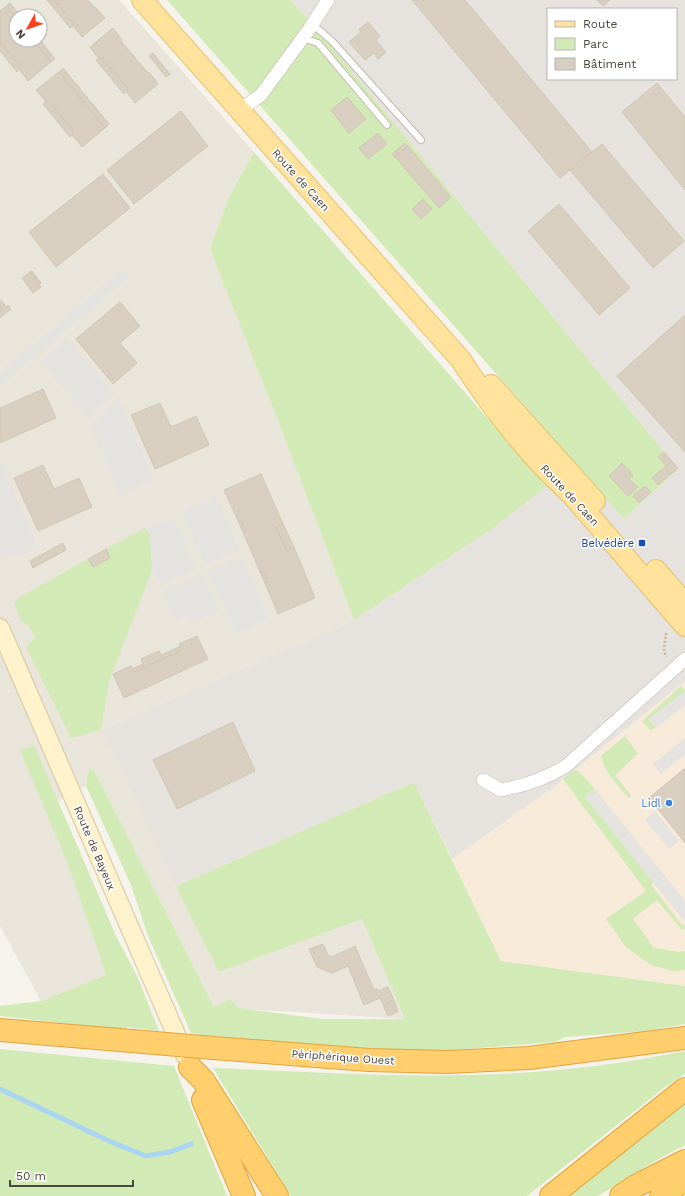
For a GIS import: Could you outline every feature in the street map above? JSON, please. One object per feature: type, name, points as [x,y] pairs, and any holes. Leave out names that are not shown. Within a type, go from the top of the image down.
[{"type":"highway","name":"Périphérique Ouest","points":[[0,1030],[132,1042],[369,1060],[447,1062],[529,1058],[685,1038]]},
{"type":"highway","points":[[190,1067],[244,1196]]},
{"type":"highway","points":[[190,1067],[203,1080],[277,1196]]},
{"type":"highway","points":[[551,1196],[685,1088]]},
{"type":"highway","points":[[621,1196],[636,1186],[685,1161]]},
{"type":"highway","points":[[661,1196],[685,1180]]},
{"type":"main road","name":"Route de Caen","points":[[142,0],[461,360],[481,390],[551,476],[571,494],[685,626]]},
{"type":"main road","name":"Route de Caen","points":[[461,360],[489,382],[523,419],[685,604]]},
{"type":"main road","name":"Route de Bayeux","points":[[0,628],[190,1067]]},
{"type":"street","points":[[240,110],[261,95],[328,0]]},
{"type":"street","points":[[483,780],[501,790],[512,788],[554,773],[566,766],[685,659]]},
{"type":"lane","points":[[312,24],[332,41],[421,140]]},
{"type":"lane","points":[[302,38],[318,43],[387,126]]},
{"type":"path","points":[[665,630],[667,635],[664,649],[668,659]]},
{"type":"shaded area","points":[[0,0],[119,0],[254,152],[230,195],[210,249],[282,431],[354,620],[101,730],[219,972],[362,919],[405,1019],[214,1007],[94,770],[89,769],[86,786],[58,801],[33,745],[67,862],[106,975],[41,1001],[0,926]]},
{"type":"shaded area","points":[[290,0],[685,0],[685,681],[555,786],[452,859],[414,782],[176,886],[101,730],[354,620],[496,526],[547,486],[574,461],[624,519],[678,469],[320,33]]},
{"type":"shaded area","points":[[124,268],[131,276],[0,386],[0,372]]},
{"type":"shaded area","points":[[67,338],[115,394],[88,418],[40,362]]},
{"type":"shaded area","points":[[120,401],[154,481],[120,495],[90,424],[99,420],[108,407]]},
{"type":"shaded area","points":[[0,459],[38,548],[17,557],[15,554],[3,559],[0,552]]},
{"type":"shaded area","points":[[685,472],[685,547],[646,504]]},
{"type":"shaded area","points":[[216,496],[239,550],[206,565],[182,511]]},
{"type":"shaded area","points":[[173,518],[197,568],[161,584],[152,570],[150,534],[145,528]]},
{"type":"shaded area","points":[[241,556],[270,619],[236,634],[208,571]]},
{"type":"shaded area","points":[[202,573],[219,610],[192,623],[189,615],[176,621],[162,591]]},
{"type":"shaded area","points":[[685,681],[685,986],[501,961],[452,859],[555,786]]},
{"type":"shaded area","points":[[685,691],[685,705],[656,728],[649,719]]},
{"type":"shaded area","points":[[685,738],[685,754],[661,774],[653,764]]},
{"type":"shaded area","points":[[595,789],[685,901],[685,922],[585,797]]},
{"type":"shaded area","points":[[655,811],[679,841],[669,849],[645,820]]},
{"type":"green space","points":[[167,0],[290,0],[320,33],[678,469],[624,519]]},
{"type":"green space","points":[[254,152],[547,486],[496,526],[354,620],[282,431],[210,249],[230,195]]},
{"type":"green space","points":[[145,528],[150,534],[152,570],[109,682],[101,730],[71,738],[26,647],[36,638],[28,625],[22,622],[14,604],[18,598],[88,559],[93,567],[110,558],[106,549]]},
{"type":"green space","points":[[681,686],[685,691],[649,719],[656,728],[650,730],[642,721]]},
{"type":"green space","points":[[625,736],[638,754],[615,775],[631,796],[629,798],[616,784],[608,772],[601,756]]},
{"type":"green space","points":[[34,745],[116,936],[138,978],[159,1031],[128,1027],[123,1030],[0,1016],[0,1006],[41,1001],[106,975],[67,862],[20,750]]},
{"type":"green space","points":[[89,769],[94,770],[214,1007],[230,999],[239,1008],[322,1019],[405,1019],[362,919],[219,972],[176,886],[414,782],[501,961],[685,986],[685,1024],[646,1031],[565,1037],[555,1042],[440,1051],[350,1049],[204,1036],[191,1033],[148,936],[131,885],[86,786]]},
{"type":"green space","points":[[575,770],[579,772],[595,789],[585,797],[653,882],[652,886],[682,925],[685,925],[685,929],[681,929],[657,900],[633,919],[654,948],[679,952],[685,951],[685,970],[673,971],[651,965],[626,947],[606,919],[646,891],[563,779]]},
{"type":"green space","points":[[0,1049],[174,1066],[227,1196],[0,1196]]},
{"type":"green space","points":[[685,1051],[685,1074],[664,1088],[527,1196],[291,1196],[213,1068],[402,1075],[493,1074],[548,1071],[603,1065]]},
{"type":"green space","points":[[685,1094],[685,1145],[657,1160],[598,1196],[561,1196]]},
{"type":"building","points":[[47,0],[55,0],[74,24],[73,26],[70,28]]},
{"type":"building","points":[[55,0],[88,0],[105,18],[82,37],[73,26],[74,24]]},
{"type":"building","points":[[412,0],[465,0],[592,152],[560,178]]},
{"type":"building","points":[[597,0],[610,0],[603,6]]},
{"type":"building","points":[[10,3],[14,8],[8,9],[6,6]]},
{"type":"building","points":[[6,6],[8,9],[8,48],[40,48],[51,62],[28,81],[19,69],[21,67],[0,42],[0,11]]},
{"type":"building","points":[[368,22],[380,36],[376,40],[386,52],[378,59],[374,53],[365,60],[349,42],[361,32],[359,29]]},
{"type":"building","points":[[113,28],[122,40],[121,41],[158,84],[135,103],[126,91],[128,89],[101,57],[99,59],[90,47]]},
{"type":"building","points":[[0,42],[21,67],[17,72],[0,51]]},
{"type":"building","points":[[40,48],[46,48],[55,59],[51,62]]},
{"type":"building","points":[[153,53],[170,74],[166,77],[149,56]]},
{"type":"building","points":[[101,57],[128,89],[124,94],[96,60]]},
{"type":"building","points":[[63,68],[109,124],[105,128],[59,72]]},
{"type":"building","points":[[59,72],[105,128],[82,147],[72,135],[74,133],[48,100],[46,102],[36,90]]},
{"type":"building","points":[[657,83],[685,117],[685,190],[622,112]]},
{"type":"building","points":[[347,97],[366,119],[349,133],[331,110]]},
{"type":"building","points":[[48,100],[74,133],[70,137],[43,104]]},
{"type":"building","points":[[181,111],[208,146],[134,204],[107,170]]},
{"type":"building","points":[[378,133],[387,144],[368,159],[359,148]]},
{"type":"building","points":[[405,143],[408,146],[395,157],[392,154]]},
{"type":"building","points":[[602,144],[684,241],[653,268],[570,170]]},
{"type":"building","points":[[408,146],[451,197],[439,208],[395,157]]},
{"type":"building","points":[[103,174],[130,208],[56,267],[29,232]]},
{"type":"building","points":[[423,199],[432,209],[421,219],[412,209]]},
{"type":"building","points":[[559,204],[630,288],[599,315],[528,231]]},
{"type":"building","points":[[32,271],[41,283],[39,285],[30,272]]},
{"type":"building","points":[[30,272],[41,287],[33,293],[22,278]]},
{"type":"building","points":[[1,300],[6,307],[8,305],[11,309],[0,318]]},
{"type":"building","points":[[120,302],[140,326],[120,343],[137,363],[113,384],[76,339]]},
{"type":"building","points":[[684,316],[685,317],[685,452],[617,376]]},
{"type":"building","points":[[43,389],[56,418],[0,443],[0,408]]},
{"type":"building","points":[[160,403],[171,427],[196,416],[209,445],[155,469],[131,415]]},
{"type":"building","points":[[664,452],[672,461],[666,466],[658,457]]},
{"type":"building","points":[[672,461],[678,468],[658,485],[652,478]]},
{"type":"building","points":[[622,463],[633,475],[629,479],[638,487],[628,496],[609,476]]},
{"type":"building","points":[[43,465],[54,489],[79,478],[92,507],[38,531],[14,478]]},
{"type":"building","points":[[261,474],[283,524],[276,527],[287,551],[294,547],[315,598],[278,614],[265,583],[268,582],[263,571],[260,572],[243,532],[246,531],[241,520],[238,521],[224,490]]},
{"type":"building","points":[[645,486],[651,492],[639,503],[633,496]]},
{"type":"building","points":[[241,520],[246,531],[243,532],[238,521]]},
{"type":"building","points":[[283,524],[294,547],[287,551],[276,527]]},
{"type":"building","points":[[63,543],[66,550],[33,568],[30,561]]},
{"type":"building","points":[[106,549],[110,558],[93,567],[88,559]]},
{"type":"building","points":[[263,571],[268,582],[265,583],[260,572]]},
{"type":"building","points":[[197,636],[208,659],[124,698],[113,674],[131,666],[134,672],[182,650],[179,644]]},
{"type":"building","points":[[181,646],[182,650],[134,672],[132,669],[143,664],[141,659],[159,651],[161,655]]},
{"type":"building","points":[[233,722],[255,771],[177,809],[153,760]]},
{"type":"building","name":"Lidl","points":[[685,768],[685,843],[649,798]]},
{"type":"building","points":[[323,944],[328,955],[332,957],[355,946],[374,990],[376,988],[378,991],[388,987],[394,1000],[383,1005],[380,998],[364,1005],[348,966],[332,973],[317,967],[309,949]]},
{"type":"building","points":[[394,1000],[398,1012],[388,1016],[383,1005]]},
{"type":"waterway","points":[[0,1089],[109,1141],[146,1156],[170,1152],[191,1144]]},
{"type":"place","name":"Belvédère","points":[[642,543]]},
{"type":"place","name":"Lidl","points":[[669,803]]}]
